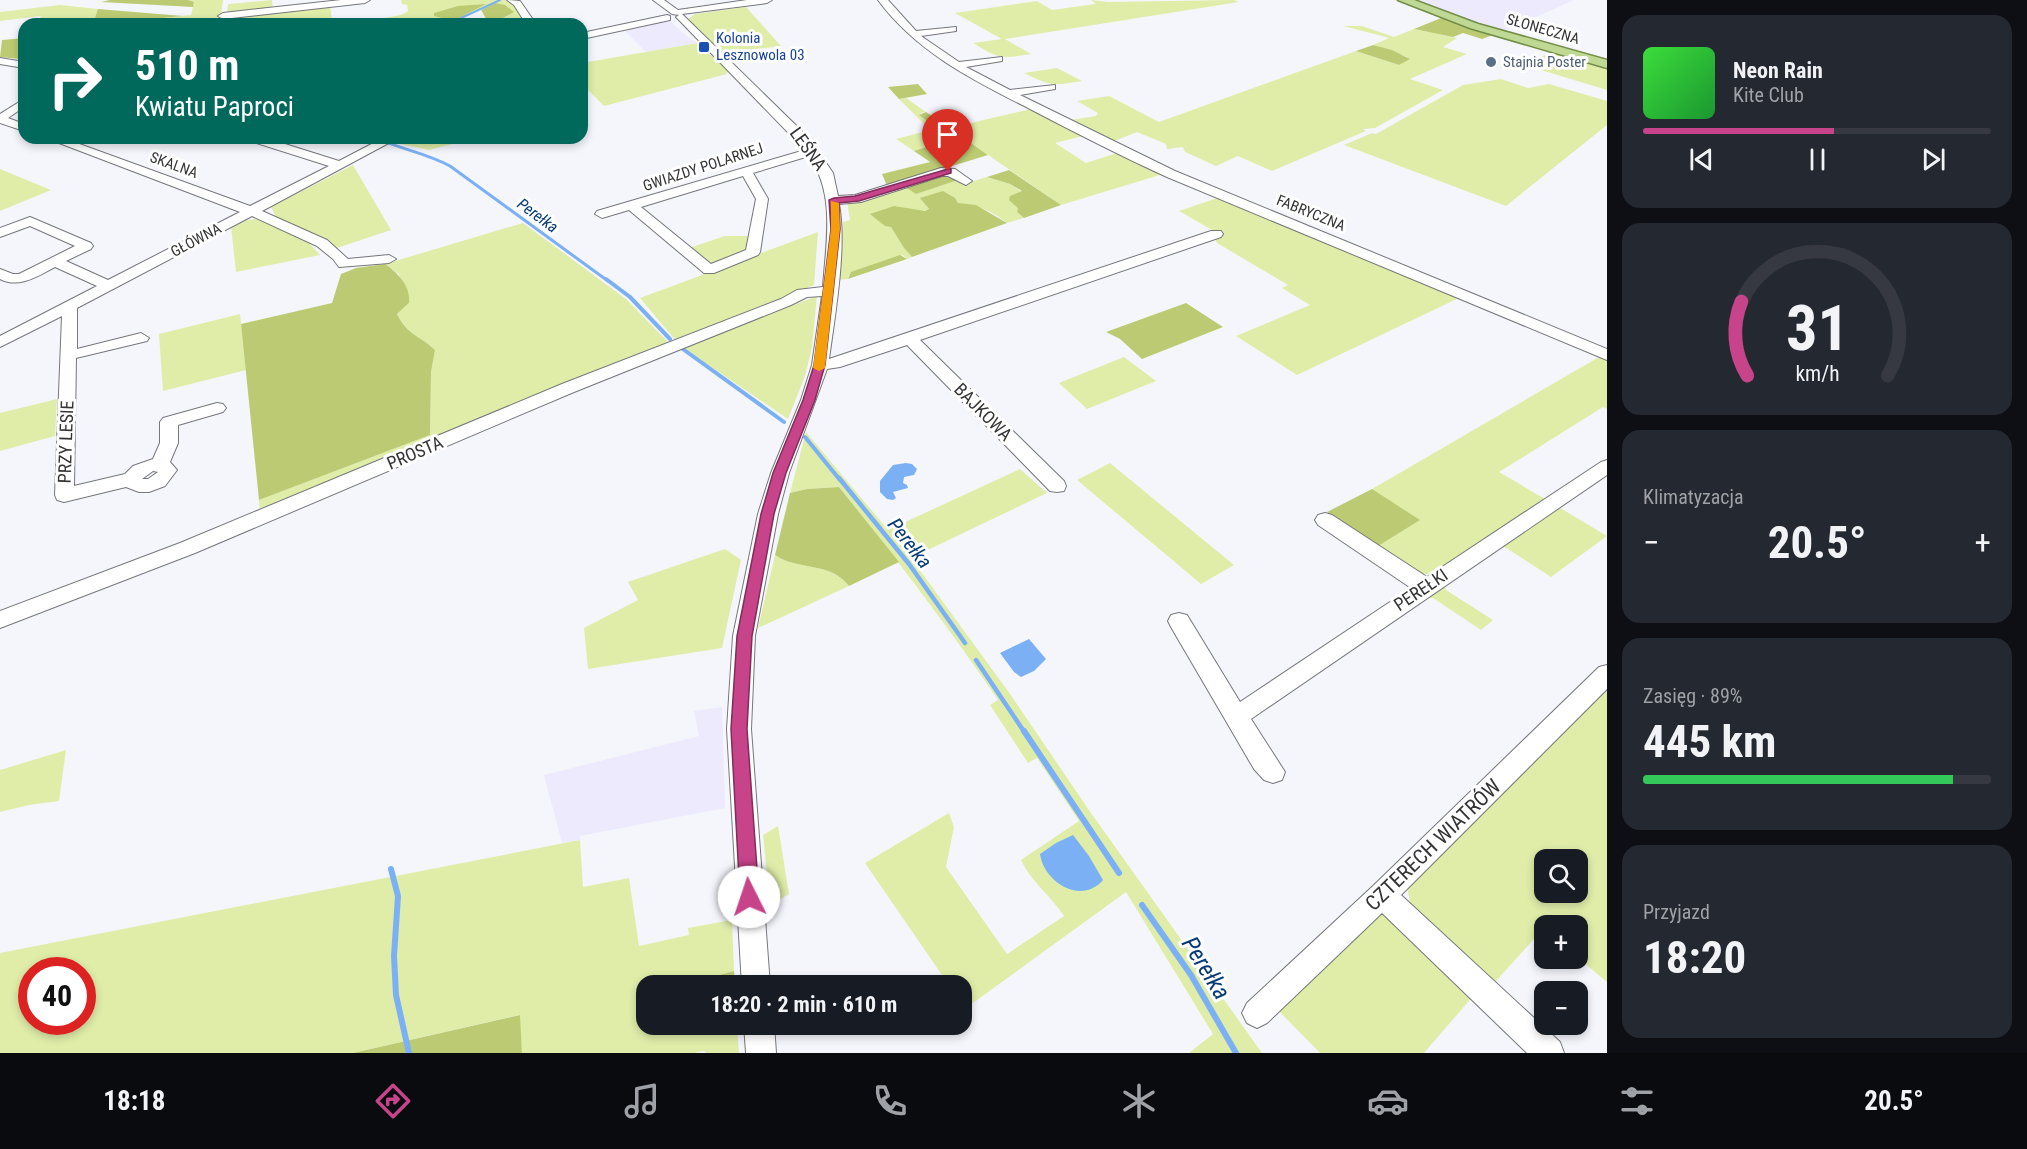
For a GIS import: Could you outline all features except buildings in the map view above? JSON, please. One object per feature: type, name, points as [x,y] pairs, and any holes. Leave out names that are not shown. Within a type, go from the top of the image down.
[{"type":"main road","name":"SŁONECZNA","points":[[1404,0],[1481,28],[1607,64]]},
{"type":"street","points":[[223,16],[365,0]]},
{"type":"street","points":[[512,0],[517,3],[527,18]]},
{"type":"street","points":[[588,35],[672,14],[767,0]]},
{"type":"street","name":"FABRYCZNA","points":[[883,0],[913,34],[956,66],[1007,94],[1171,174],[1607,355]]},
{"type":"street","name":"LEŚNA","points":[[672,14],[776,110],[813,151],[827,173],[834,200],[836,229],[820,365],[809,400],[780,473],[768,514],[744,636],[740,696],[740,753],[755,975]]},
{"type":"street","points":[[913,34],[952,29]]},
{"type":"street","points":[[956,66],[998,59]]},
{"type":"street","points":[[0,61],[18,64]]},
{"type":"street","points":[[1007,94],[1051,87]]},
{"type":"street","points":[[0,119],[18,106]]},
{"type":"street","points":[[0,119],[18,126]]},
{"type":"street","name":"SKALNA","points":[[69,144],[251,210]]},
{"type":"street","points":[[273,144],[339,165]]},
{"type":"street","name":"GŁÓWNA","points":[[0,342],[381,144]]},
{"type":"street","name":"GWIAZDY POLARNEJ","points":[[602,214],[633,207],[813,151]]},
{"type":"street","points":[[633,207],[709,270],[753,252],[762,199],[746,171]]},
{"type":"street","points":[[834,200],[856,199],[941,172],[951,172],[966,181]]},
{"type":"street","points":[[251,210],[319,242],[340,257],[344,264],[390,259]]},
{"type":"street","points":[[0,233],[30,221],[86,246],[18,279],[11,279],[0,273]]},
{"type":"street","points":[[820,365],[834,363],[1216,234]]},
{"type":"street","points":[[56,262],[108,285]]},
{"type":"street","name":"PROSTA","points":[[0,620],[110,580],[246,525],[587,380],[786,302],[797,294],[813,291],[830,292]]},
{"type":"street","name":"PRZY LESIE","points":[[70,305],[64,495],[132,479],[145,467],[159,465],[169,443],[169,422],[217,408]]},
{"type":"street","points":[[70,355],[141,338]]},
{"type":"street","name":"BAJKOWA","points":[[909,338],[1057,486]]},
{"type":"street","name":"PEREŁKI","points":[[1237,716],[1607,466]]},
{"type":"street","points":[[1325,520],[1426,587]]},
{"type":"street","points":[[1179,621],[1263,761],[1274,772]]},
{"type":"street","name":"CZTERECH WIATRÓW","points":[[1257,1013],[1382,895],[1607,674]]},
{"type":"street","points":[[1382,895],[1550,1053]]},
{"type":"street","points":[[760,1035],[761,1053]]},
{"type":"shaded area","points":[[1417,0],[1574,0],[1504,31]]},
{"type":"shaded area","points":[[661,21],[671,22],[698,43],[646,52],[625,31]]},
{"type":"shaded area","points":[[722,707],[725,808],[580,836],[580,840],[562,843],[544,775],[699,736],[694,711]]},
{"type":"green space","points":[[188,0],[223,0],[220,18],[164,18],[191,15],[194,2]]},
{"type":"green space","points":[[188,0],[194,2],[193,7],[101,2]]},
{"type":"green space","points":[[272,0],[273,9],[227,12],[228,4]]},
{"type":"green space","points":[[401,0],[509,0],[515,3],[525,18],[501,18],[508,16],[495,3],[464,18],[385,18],[401,15],[408,11],[407,5],[402,4]]},
{"type":"green space","points":[[1091,0],[1108,2],[1234,0],[1239,2],[1005,39],[1031,54],[1013,57],[995,55],[973,43],[1002,39],[955,13],[1037,1],[1052,10],[1096,4]]},
{"type":"green space","points":[[495,3],[505,5],[514,12],[503,18],[486,18],[481,10]]},
{"type":"green space","points":[[486,4],[459,18],[434,16],[434,13],[458,6]]},
{"type":"green space","points":[[60,5],[98,9],[96,18],[40,18],[41,16],[0,21],[0,12]]},
{"type":"green space","points":[[330,6],[332,18],[226,18]]},
{"type":"green space","points":[[746,7],[781,46],[730,52],[725,56],[688,19],[695,14]]},
{"type":"green space","points":[[98,9],[183,16],[163,18],[95,18]]},
{"type":"green space","points":[[1441,18],[1493,35],[1482,39],[1463,33],[1453,37],[1414,29]]},
{"type":"green space","points":[[1344,26],[1362,26],[1394,37],[1414,29],[1457,38],[1443,47],[1467,54],[1410,79],[1443,90],[1375,128],[1363,129],[1366,131],[1272,171],[1238,156],[1216,166],[1185,152],[1183,147],[1167,149],[1166,144],[1137,132],[1112,142],[1070,120],[1096,116],[1098,113],[1077,101],[1109,96],[1159,122],[1356,51],[1399,65],[1408,57],[1373,45],[1389,38]]},
{"type":"green space","points":[[18,39],[18,59],[0,57],[2,40]]},
{"type":"green space","points":[[698,43],[729,72],[604,106],[588,90],[588,62]]},
{"type":"green space","points":[[1373,45],[1392,50],[1410,59],[1399,65],[1356,51]]},
{"type":"green space","points":[[1550,52],[1607,67],[1607,90],[1531,67],[1529,64]]},
{"type":"green space","points":[[1057,68],[1082,81],[1052,84],[1024,73]]},
{"type":"green space","points":[[1501,79],[1528,88],[1549,84],[1607,101],[1607,125],[1506,206],[1344,145],[1372,133],[1376,134],[1463,85]]},
{"type":"green space","points":[[918,84],[927,94],[899,99],[888,87]]},
{"type":"green space","points":[[906,98],[926,112],[920,113],[952,139],[914,151],[896,139],[930,130],[899,99]]},
{"type":"green space","points":[[1031,109],[1083,136],[1055,143],[1086,163],[1117,153],[1163,174],[1061,205],[949,128]]},
{"type":"green space","points":[[926,112],[988,155],[887,186],[882,174],[930,162],[914,151],[951,139],[919,115]]},
{"type":"green space","points":[[401,144],[452,144],[429,150]]},
{"type":"green space","points":[[353,165],[391,230],[334,249],[278,221],[271,207]]},
{"type":"green space","points":[[0,169],[51,190],[0,211]]},
{"type":"green space","points":[[1009,170],[1061,205],[1024,218],[1009,200],[1010,196],[1022,191],[1010,184],[987,177]]},
{"type":"green space","points":[[943,175],[958,180],[916,194],[905,187]]},
{"type":"green space","points":[[987,177],[1010,184],[1022,192],[1011,196],[1018,208],[1017,212],[1024,218],[1007,223],[978,207],[959,204],[926,205],[929,210],[873,215],[885,226],[891,226],[912,257],[907,259],[903,255],[849,275],[848,279],[837,280],[843,222],[850,220],[847,202],[905,187],[916,194],[958,180],[964,184]]},
{"type":"green space","points":[[943,191],[955,198],[958,203],[976,205],[1007,223],[912,257],[891,227],[885,226],[870,214],[894,206],[925,211],[929,209],[920,198]]},
{"type":"green space","points":[[1220,197],[1461,297],[1297,375],[1236,336],[1310,305],[1282,288],[1288,285],[1217,243],[1214,237],[1219,234],[1179,211]]},
{"type":"green space","points":[[257,219],[308,242],[320,255],[236,272],[231,227],[247,220]]},
{"type":"green space","points":[[523,223],[626,299],[669,343],[260,515],[259,500],[430,435],[431,372],[435,350],[401,321],[397,314],[409,303],[399,274],[385,264]]},
{"type":"green space","points":[[818,232],[814,285],[676,341],[640,298]]},
{"type":"green space","points":[[725,236],[749,236],[747,254],[722,264],[711,264],[689,248]]},
{"type":"green space","points":[[900,255],[907,259],[848,279],[851,272]]},
{"type":"green space","points":[[385,264],[399,276],[408,291],[409,303],[397,314],[401,321],[409,331],[435,350],[431,372],[430,435],[259,500],[241,324],[332,303],[341,274],[356,268]]},
{"type":"green space","points":[[817,296],[812,347],[805,376],[788,419],[682,347]]},
{"type":"green space","points":[[1186,303],[1223,327],[1142,359],[1120,339],[1106,332]]},
{"type":"green space","points":[[240,314],[246,370],[163,391],[159,334]]},
{"type":"green space","points":[[1124,357],[1156,381],[1087,409],[1059,383]]},
{"type":"green space","points":[[1599,357],[1607,361],[1607,409],[1603,407],[1499,472],[1545,499],[1431,575],[1421,573],[1378,546],[1372,489]]},
{"type":"green space","points":[[57,399],[55,436],[0,451],[0,413]]},
{"type":"green space","points":[[806,432],[888,530],[1020,469],[1047,493],[911,558],[1010,694],[1091,813],[1262,1053],[1189,1053],[1213,1034],[1126,892],[972,1004],[972,975],[942,975],[865,863],[949,813],[954,827],[946,867],[1007,954],[1064,916],[1030,875],[1021,860],[1079,821],[1037,758],[1028,763],[990,705],[998,700],[960,645],[839,487],[807,489],[790,493]]},
{"type":"green space","points":[[1110,463],[1234,565],[1201,584],[1077,480]]},
{"type":"green space","points":[[839,487],[899,562],[849,586],[833,573],[784,560],[775,555],[790,493],[807,489]]},
{"type":"green space","points":[[1372,489],[1420,520],[1378,546],[1327,512]]},
{"type":"green space","points":[[1557,506],[1607,536],[1551,577],[1500,544]]},
{"type":"green space","points":[[725,549],[741,560],[722,648],[588,669],[584,628],[638,600],[628,582]]},
{"type":"green space","points":[[775,555],[784,560],[833,573],[849,586],[758,628]]},
{"type":"green space","points":[[1444,583],[1446,590],[1493,620],[1481,630],[1433,598],[1426,598]]},
{"type":"green space","points":[[1607,683],[1607,982],[1588,966],[1588,915],[1534,915],[1534,939],[1495,982],[1410,902],[1406,881]]},
{"type":"green space","points":[[66,750],[59,801],[0,812],[0,770]]},
{"type":"green space","points":[[778,826],[789,894],[770,905],[763,835]]},
{"type":"green space","points":[[580,840],[583,887],[629,878],[639,946],[689,935],[688,928],[732,920],[734,971],[720,975],[636,975],[636,1035],[738,1035],[739,1053],[707,1053],[704,1051],[694,1053],[522,1053],[519,1015],[353,1053],[0,1053],[0,953]]},
{"type":"green space","points":[[1379,910],[1474,995],[1424,1053],[1320,1053],[1275,1007]]},
{"type":"green space","points":[[734,971],[734,975],[719,975]]},
{"type":"green space","points":[[520,1015],[522,1053],[353,1053]]},
{"type":"water","points":[[912,464],[917,469],[914,475],[904,477],[903,483],[908,488],[893,492],[896,498],[893,500],[887,499],[880,492],[880,481],[893,465]]},
{"type":"water","points":[[1029,639],[1046,659],[1034,671],[1021,677],[1014,672],[1000,653]]},
{"type":"water","points":[[1073,835],[1103,880],[1085,891],[1065,887],[1056,882],[1043,864],[1040,854]]},
{"type":"waterway","name":"Perełka","points":[[461,18],[500,0]]},
{"type":"waterway","points":[[1453,15],[1476,23]]},
{"type":"waterway","name":"Perełka","points":[[391,144],[450,166],[608,281]]},
{"type":"waterway","name":"Perełka","points":[[606,279],[630,297],[670,339]]},
{"type":"waterway","name":"Perełka","points":[[680,347],[784,422]]},
{"type":"waterway","name":"Perełka","points":[[805,437],[840,480]]},
{"type":"waterway","name":"Perełka","points":[[839,478],[909,564],[965,643]]},
{"type":"waterway","name":"Perełka","points":[[976,660],[1025,733]]},
{"type":"waterway","name":"Perełka","points":[[1024,731],[1119,873]]},
{"type":"waterway","points":[[391,869],[398,896],[394,956],[396,995],[409,1053]]},
{"type":"waterway","name":"Perełka","points":[[1142,905],[1191,975],[1236,1053]]},
{"type":"slow traffic","points":[[819,368],[836,229],[834,203]]},
{"type":"place","name":"Kolonia Lesznowola 03","points":[[704,47]]},
{"type":"place","name":"Stajnia Poster","points":[[1491,62]]},
{"type":"route","points":[[749,897],[739,729],[744,636],[768,514],[780,473],[816,382],[820,365],[836,229],[834,200],[856,199],[948,171]]}]
